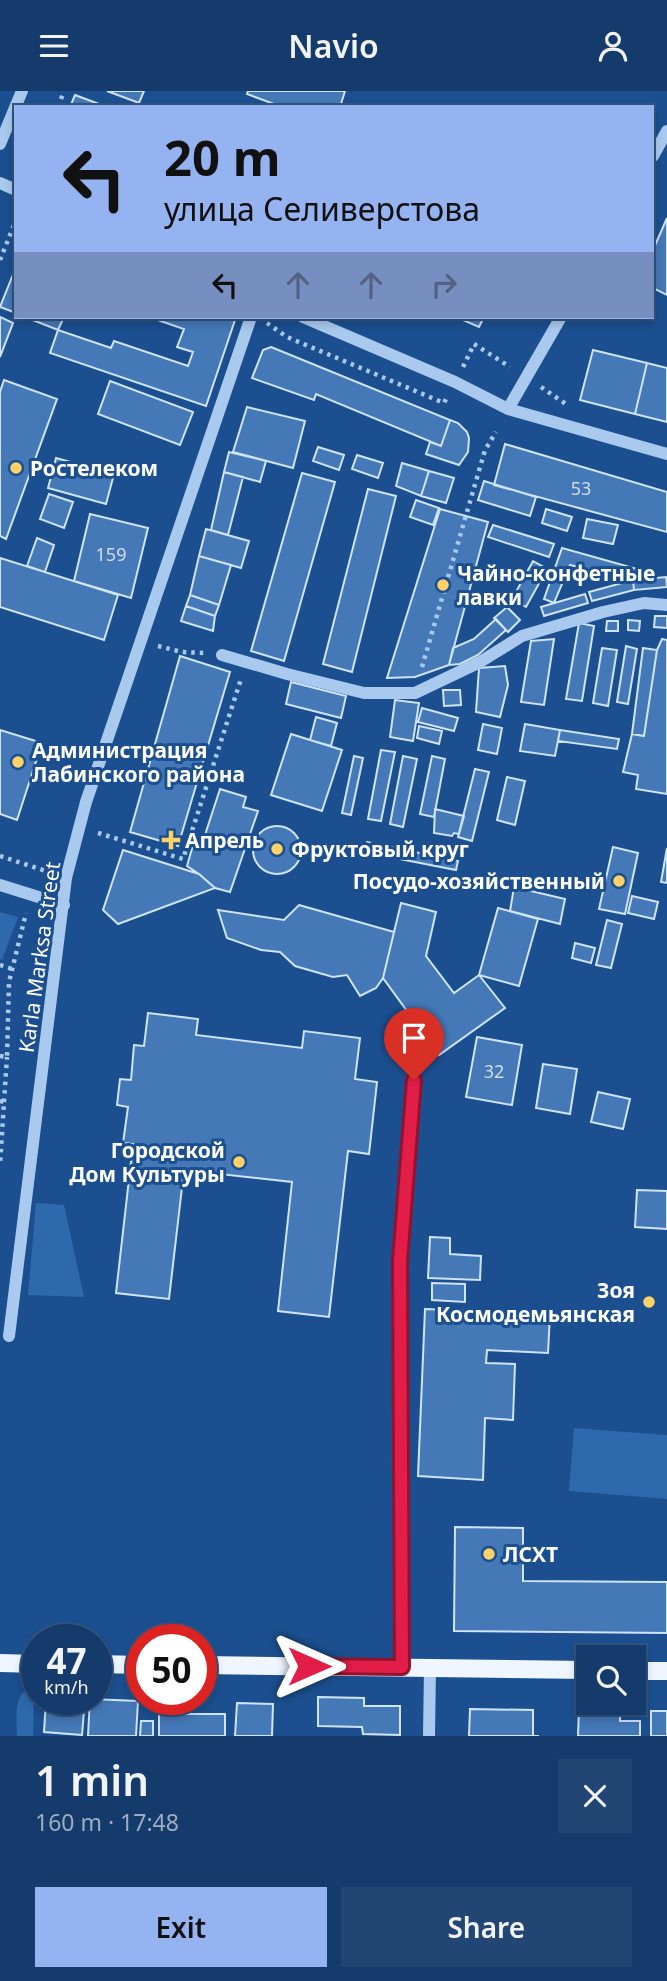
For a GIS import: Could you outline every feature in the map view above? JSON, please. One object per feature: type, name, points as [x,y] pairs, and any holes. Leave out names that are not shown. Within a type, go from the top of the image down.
[{"type":"main road","points":[[0,1663],[21,1664]]},
{"type":"main road","points":[[217,1665],[576,1670]]},
{"type":"main road","points":[[646,1671],[667,1671]]},
{"type":"street","points":[[0,144],[14,110]]},
{"type":"street","points":[[654,154],[667,131]]},
{"type":"street","name":"Karla Marksa Street","points":[[9,1336],[66,878],[86,802],[250,319]]},
{"type":"street","points":[[308,319],[455,382],[508,409],[667,454]]},
{"type":"street","points":[[508,409],[560,319]]},
{"type":"street","points":[[222,655],[364,693],[415,693],[480,662],[522,636],[644,603],[667,605]]},
{"type":"street","points":[[0,885],[64,905]]},
{"type":"street","points":[[402,1667],[400,1261],[414,1080]]},
{"type":"street","points":[[429,1736],[430,1667]]},
{"type":"path","points":[[0,260],[14,225]]},
{"type":"path","points":[[415,693],[485,450],[496,432]]},
{"type":"path","points":[[140,642],[181,652],[222,655]]},
{"type":"path","points":[[79,826],[183,859],[247,662]]},
{"type":"path","points":[[0,856],[66,878]]},
{"type":"path","points":[[0,1165],[9,982],[31,894]]},
{"type":"path","points":[[0,965],[12,969]]},
{"type":"path","points":[[0,986],[9,982]]},
{"type":"path","points":[[0,1056],[7,1057]]},
{"type":"shaded area","points":[[0,912],[18,917],[2,960],[0,959]]},
{"type":"shaded area","points":[[36,1203],[64,1205],[84,1297],[28,1295]]},
{"type":"shaded area","points":[[574,1428],[667,1435],[667,1499],[569,1491]]},
{"type":"shaded area","points":[[21,1696],[21,1715],[33,1715],[33,1736],[17,1736]]},
{"type":"building","points":[[107,91],[144,91],[139,103]]},
{"type":"building","points":[[248,91],[345,91],[341,105],[277,105],[247,94]]},
{"type":"building","points":[[75,95],[102,105],[71,105]]},
{"type":"building","points":[[667,218],[667,295],[654,288],[654,248]]},
{"type":"building","points":[[14,272],[14,312],[0,307]]},
{"type":"building","points":[[0,317],[13,323],[0,357]]},
{"type":"building","points":[[30,319],[63,319],[58,330]]},
{"type":"building","points":[[155,319],[235,319],[206,406],[50,353],[58,330],[111,348],[114,341],[188,366],[193,352],[177,347],[184,329]]},
{"type":"building","points":[[461,319],[483,319],[479,327]]},
{"type":"building","points":[[271,347],[450,420],[441,446],[316,394],[314,400],[252,378],[263,350]]},
{"type":"building","points":[[593,350],[647,363],[635,414],[580,400]]},
{"type":"building","points":[[647,363],[667,368],[667,422],[635,414]]},
{"type":"building","name":"Ростелеком","points":[[4,380],[57,399],[6,539],[0,536],[0,392]]},
{"type":"building","points":[[110,381],[193,412],[180,445],[98,414]]},
{"type":"building","points":[[247,407],[305,421],[293,468],[233,452]]},
{"type":"building","points":[[450,420],[458,423],[469,438],[468,452],[459,465],[426,454],[430,442],[441,446]]},
{"type":"building","points":[[505,444],[667,492],[667,532],[494,485]]},
{"type":"building","points":[[318,447],[344,455],[339,470],[313,461]]},
{"type":"building","points":[[229,452],[266,461],[260,482],[224,472]]},
{"type":"building","points":[[357,455],[383,463],[378,478],[352,469]]},
{"type":"building","points":[[56,458],[114,474],[106,504],[48,488]]},
{"type":"building","points":[[402,463],[429,471],[421,496],[396,486]]},
{"type":"building","points":[[429,471],[454,478],[446,503],[421,496]]},
{"type":"building","points":[[224,472],[243,477],[228,535],[211,530]]},
{"type":"building","points":[[302,473],[335,482],[284,661],[251,651]]},
{"type":"building","points":[[484,481],[536,497],[530,516],[478,500]]},
{"type":"building","points":[[368,489],[396,496],[352,672],[323,664]]},
{"type":"building","points":[[49,494],[73,502],[64,528],[40,519]]},
{"type":"building","points":[[416,500],[439,508],[433,525],[410,517]]},
{"type":"building","name":"Чайно-конфетные лавки","points":[[440,509],[488,522],[449,665],[415,677],[387,678]]},
{"type":"building","points":[[546,509],[572,517],[567,531],[542,523]]},
{"type":"building","points":[[90,514],[148,528],[131,598],[74,581]]},
{"type":"building","points":[[587,519],[618,525],[613,544],[583,538]]},
{"type":"building","points":[[493,525],[554,544],[549,557],[488,537]]},
{"type":"building","points":[[206,529],[249,541],[241,568],[199,556]]},
{"type":"building","points":[[37,538],[54,545],[45,572],[27,566]]},
{"type":"building","points":[[562,548],[655,574],[652,578],[630,581],[570,565],[554,603],[544,599]]},
{"type":"building","points":[[199,556],[231,565],[219,605],[190,595]]},
{"type":"building","points":[[0,558],[118,595],[104,640],[0,607]]},
{"type":"building","points":[[533,561],[547,569],[526,607],[512,599]]},
{"type":"building","points":[[666,577],[667,587],[634,590],[633,580]]},
{"type":"building","points":[[633,580],[634,590],[592,601],[589,592]]},
{"type":"building","points":[[585,594],[588,603],[544,616],[541,607]]},
{"type":"building","points":[[190,595],[219,605],[215,616],[186,606]]},
{"type":"building","points":[[186,606],[215,616],[213,631],[181,621]]},
{"type":"building","points":[[507,607],[520,620],[508,632],[494,618]]},
{"type":"building","points":[[655,616],[667,616],[667,628],[654,627]]},
{"type":"building","points":[[496,619],[506,630],[478,655],[460,664],[449,665],[453,648],[474,639]]},
{"type":"building","points":[[628,620],[640,621],[639,631],[628,630]]},
{"type":"building","points":[[607,621],[618,621],[618,631],[606,631]]},
{"type":"building","points":[[579,623],[594,626],[582,701],[566,699]]},
{"type":"building","points":[[554,639],[544,705],[521,702],[531,641]]},
{"type":"building","points":[[662,639],[667,640],[667,794],[636,789],[638,775],[623,772],[632,734],[644,736],[657,650]]},
{"type":"building","points":[[626,646],[637,649],[628,704],[617,702]]},
{"type":"building","points":[[602,648],[617,650],[608,706],[593,703]]},
{"type":"building","points":[[643,648],[657,650],[644,736],[632,734]]},
{"type":"building","points":[[180,656],[230,672],[178,846],[130,832]]},
{"type":"building","points":[[505,666],[508,685],[500,717],[476,712],[479,668]]},
{"type":"building","points":[[291,682],[346,696],[341,718],[286,704]]},
{"type":"building","points":[[443,690],[460,690],[461,705],[444,706]]},
{"type":"building","points":[[395,700],[419,703],[413,741],[390,737]]},
{"type":"building","points":[[422,708],[458,718],[454,731],[418,722]]},
{"type":"building","points":[[316,717],[337,723],[331,746],[310,740]]},
{"type":"building","points":[[483,724],[502,728],[497,754],[478,750]]},
{"type":"building","points":[[525,724],[560,730],[555,756],[520,751]]},
{"type":"building","points":[[419,726],[442,731],[439,744],[417,738]]},
{"type":"building","name":"Администрация Лабинского района","points":[[0,730],[42,743],[17,820],[0,814]]},
{"type":"building","points":[[560,730],[619,739],[617,749],[558,741]]},
{"type":"building","points":[[291,734],[342,750],[322,811],[271,795]]},
{"type":"building","points":[[381,750],[395,752],[381,821],[368,819]]},
{"type":"building","points":[[354,756],[363,758],[351,815],[342,813]]},
{"type":"building","points":[[403,756],[417,759],[403,827],[390,824]]},
{"type":"building","points":[[432,756],[445,759],[434,817],[420,814]]},
{"type":"building","points":[[475,769],[489,772],[472,841],[458,837]]},
{"type":"building","points":[[507,777],[525,781],[515,825],[497,820]]},
{"type":"building","points":[[220,789],[246,797],[243,807],[258,811],[230,892],[215,888],[187,866],[195,838],[203,841]]},
{"type":"building","points":[[435,809],[464,816],[459,834],[454,833],[452,836],[434,833]]},
{"type":"building","name":"Фруктовый круг","points":[[277,826],[294,833],[301,850],[294,867],[277,874],[260,867],[253,850],[260,833]]},
{"type":"building","points":[[367,842],[458,861],[456,870],[364,852]]},
{"type":"building","name":"Посудо-хозяйственный","points":[[613,847],[638,853],[625,914],[599,909]]},
{"type":"building","points":[[667,848],[667,883],[661,882]]},
{"type":"building","points":[[123,850],[199,874],[215,888],[118,924],[103,910]]},
{"type":"building","points":[[514,887],[565,899],[560,924],[510,911]]},
{"type":"building","points":[[632,896],[658,902],[654,919],[628,913]]},
{"type":"building","points":[[401,903],[436,912],[426,956],[454,993],[479,975],[505,1008],[439,1055],[383,978]]},
{"type":"building","points":[[299,905],[394,932],[383,978],[376,988],[360,996],[347,975],[333,977],[295,966],[280,952],[261,950],[227,938],[218,910],[284,920]]},
{"type":"building","points":[[498,908],[538,919],[519,986],[479,975]]},
{"type":"building","points":[[607,920],[622,924],[611,968],[596,965]]},
{"type":"building","points":[[575,943],[595,948],[591,963],[572,958]]},
{"type":"building","name":"Городской Дом Культуры","points":[[148,1013],[198,1019],[196,1035],[302,1048],[304,1031],[360,1038],[355,1079],[377,1082],[369,1154],[348,1151],[329,1317],[278,1311],[292,1182],[184,1170],[169,1299],[116,1293],[133,1144],[123,1143],[128,1107],[117,1105],[120,1079],[131,1080],[134,1045],[144,1046]]},
{"type":"building","points":[[477,1037],[522,1045],[512,1105],[466,1097]]},
{"type":"building","points":[[543,1064],[577,1069],[570,1114],[536,1108]]},
{"type":"building","points":[[598,1092],[630,1099],[623,1129],[591,1122]]},
{"type":"building","points":[[637,1190],[667,1191],[667,1229],[635,1227]]},
{"type":"building","points":[[430,1237],[450,1238],[450,1254],[481,1256],[480,1280],[428,1278]]},
{"type":"building","points":[[432,1283],[465,1284],[465,1302],[432,1300]]},
{"type":"building","points":[[425,1309],[550,1314],[548,1353],[487,1350],[486,1363],[515,1364],[513,1420],[485,1418],[483,1480],[418,1476]]},
{"type":"building","name":"ЛСХТ","points":[[455,1527],[523,1528],[523,1581],[667,1582],[667,1633],[454,1631]]},
{"type":"building","points":[[318,1697],[364,1698],[364,1706],[400,1706],[400,1735],[363,1734],[362,1727],[318,1726]]},
{"type":"building","points":[[112,1700],[126,1700],[126,1715],[137,1715],[136,1736],[88,1736],[89,1715],[112,1715]]},
{"type":"building","points":[[237,1703],[273,1704],[272,1736],[235,1736]]},
{"type":"building","points":[[470,1709],[533,1710],[533,1736],[469,1736]]},
{"type":"building","points":[[651,1711],[667,1711],[667,1736],[651,1736]]},
{"type":"building","points":[[225,1714],[225,1736],[159,1736],[159,1715]]},
{"type":"building","points":[[45,1715],[84,1715],[82,1735],[44,1732]]},
{"type":"building","points":[[579,1715],[620,1715],[620,1721],[640,1721],[640,1736],[578,1736]]},
{"type":"building","points":[[141,1721],[153,1721],[153,1736],[140,1736]]},
{"type":"place","name":"Ростелеком","points":[[16,468]]},
{"type":"place","name":"Чайно-конфетные лавки","points":[[443,585]]},
{"type":"place","name":"Администрация Лабинского района","points":[[18,762]]},
{"type":"place","name":"Апрель","points":[[171,840]]},
{"type":"place","name":"Фруктовый круг","points":[[277,849]]},
{"type":"place","name":"Посудо-хозяйственный","points":[[619,881]]},
{"type":"place","name":"Городской Дом Культуры","points":[[239,1162]]},
{"type":"place","name":"Зоя Космодемьянская","points":[[649,1302]]},
{"type":"place","name":"ЛСХТ","points":[[489,1554]]},
{"type":"route","points":[[309,1666],[402,1667],[400,1261],[414,1080]]}]
